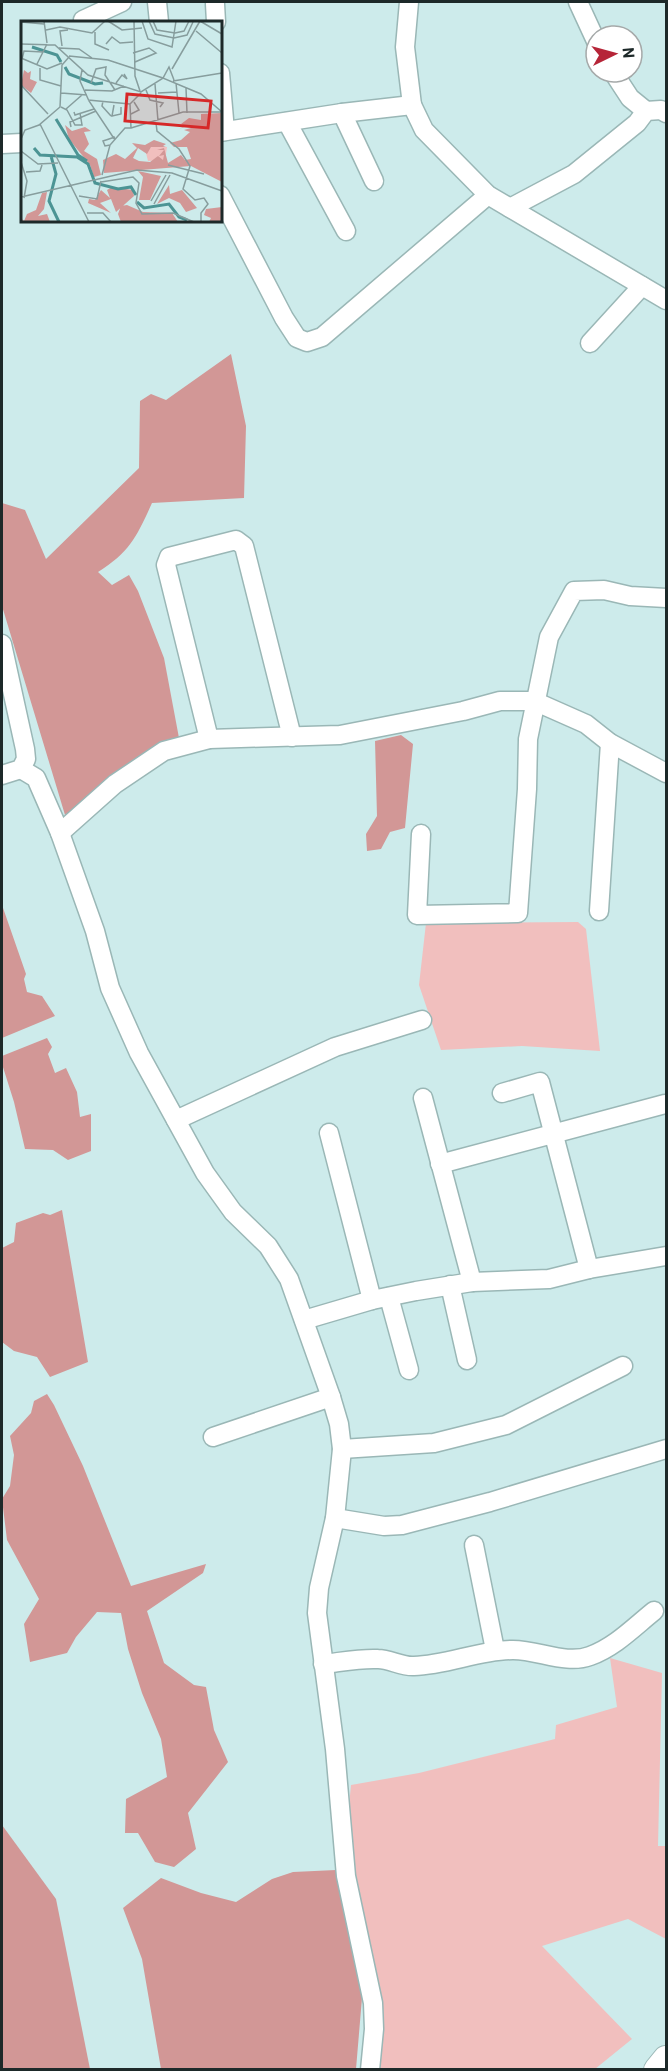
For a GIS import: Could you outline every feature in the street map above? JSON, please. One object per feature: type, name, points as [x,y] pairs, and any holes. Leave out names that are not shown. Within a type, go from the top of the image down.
[{"type":"main road","points":[[657,2070],[666,2059]]},
{"type":"street","points":[[83,20],[122,2]]},
{"type":"street","points":[[157,2],[159,21]]},
{"type":"street","points":[[409,2],[405,47],[412,105],[424,130],[488,195],[666,300]]},
{"type":"street","points":[[578,2],[588,24]]},
{"type":"street","points":[[215,4],[216,21]]},
{"type":"street","points":[[621,84],[630,98],[646,111],[661,110],[666,113]]},
{"type":"street","points":[[222,112],[223,131],[412,105]]},
{"type":"street","points":[[510,208],[574,174],[637,123],[646,111]]},
{"type":"street","points":[[342,113],[374,181]]},
{"type":"street","points":[[287,122],[346,231]]},
{"type":"street","points":[[2,144],[21,143]]},
{"type":"street","points":[[222,199],[284,318],[297,338],[307,342],[322,337],[488,195]]},
{"type":"street","points":[[590,344],[642,286]]},
{"type":"street","points":[[209,739],[166,565],[169,557],[236,540],[244,546],[292,737]]},
{"type":"street","points":[[420,834],[417,915],[518,913],[527,789],[528,739],[549,637],[574,591],[604,590],[630,596],[666,598]]},
{"type":"street","points":[[2,644],[26,759],[21,769],[2,775]]},
{"type":"street","points":[[60,832],[115,784],[164,751],[209,739],[340,735],[463,711],[500,701],[534,701],[586,724],[610,743],[666,773]]},
{"type":"street","points":[[599,911],[610,743]]},
{"type":"street","points":[[21,769],[36,778],[60,832],[95,931],[110,988],[140,1053],[205,1173],[233,1212],[268,1246],[289,1279],[339,1424],[342,1449],[335,1518],[319,1588],[317,1613],[335,1749],[346,1876],[373,2003],[374,2029],[370,2070]]},
{"type":"street","points":[[176,1120],[335,1047],[422,1020]]},
{"type":"street","points":[[502,1093],[540,1082],[588,1269]]},
{"type":"street","points":[[423,1098],[472,1282]]},
{"type":"street","points":[[440,1164],[665,1104]]},
{"type":"street","points":[[329,1133],[381,1298],[409,1370]]},
{"type":"street","points":[[304,1320],[381,1298],[472,1282],[549,1279],[588,1269],[666,1256]]},
{"type":"street","points":[[450,1286],[467,1360]]},
{"type":"street","points":[[342,1449],[434,1443],[506,1425],[623,1366]]},
{"type":"street","points":[[213,1437],[331,1396]]},
{"type":"street","points":[[335,1518],[384,1527],[402,1525],[490,1502],[666,1449]]},
{"type":"street","points":[[474,1545],[495,1650]]},
{"type":"street","points":[[323,1664],[379,1659],[411,1667],[435,1664],[495,1650],[527,1650],[575,1660],[589,1657],[609,1648],[654,1611]]},
{"type":"shaded area","points":[[231,354],[246,426],[244,498],[152,503],[142,525],[125,550],[98,572],[112,585],[129,575],[138,591],[164,658],[179,738],[65,815],[2,606],[2,503],[25,510],[46,559],[139,468],[140,401],[151,394],[166,400]]},
{"type":"shaded area","points":[[401,735],[413,744],[405,828],[390,832],[381,849],[367,851],[366,834],[377,816],[375,741]]},
{"type":"shaded area","points":[[2,905],[26,974],[24,979],[27,992],[42,996],[55,1016],[2,1038]]},
{"type":"shaded area","points":[[578,922],[586,929],[600,1051],[522,1046],[441,1050],[419,985],[426,923]]},
{"type":"shaded area","points":[[47,1038],[52,1047],[48,1054],[55,1073],[66,1068],[77,1092],[80,1117],[91,1114],[91,1151],[68,1160],[53,1150],[25,1149],[2,1064],[2,1056]]},
{"type":"shaded area","points":[[62,1210],[88,1362],[50,1377],[37,1357],[14,1351],[2,1342],[2,1248],[14,1242],[16,1223],[43,1213],[50,1215]]},
{"type":"shaded area","points":[[47,1394],[83,1466],[131,1586],[206,1564],[203,1573],[147,1611],[164,1663],[194,1685],[206,1687],[214,1730],[228,1762],[188,1813],[196,1849],[174,1867],[155,1862],[138,1833],[125,1833],[126,1799],[167,1777],[161,1739],[142,1693],[128,1649],[121,1613],[97,1612],[76,1637],[67,1653],[30,1662],[24,1624],[39,1599],[7,1540],[2,1499],[10,1486],[14,1455],[10,1436],[31,1413],[34,1401]]},
{"type":"shaded area","points":[[610,1658],[662,1673],[658,1846],[666,1846],[666,1939],[628,1919],[542,1946],[632,2039],[595,2069],[379,2069],[382,2049],[376,1979],[347,1827],[351,1785],[419,1773],[555,1739],[556,1725],[617,1707]]},
{"type":"shaded area","points":[[2,1825],[56,1899],[90,2069],[2,2069]]},
{"type":"shaded area","points":[[336,1870],[362,1998],[356,2069],[161,2069],[142,1959],[123,1908],[161,1878],[201,1893],[236,1902],[272,1879],[293,1872]]}]
